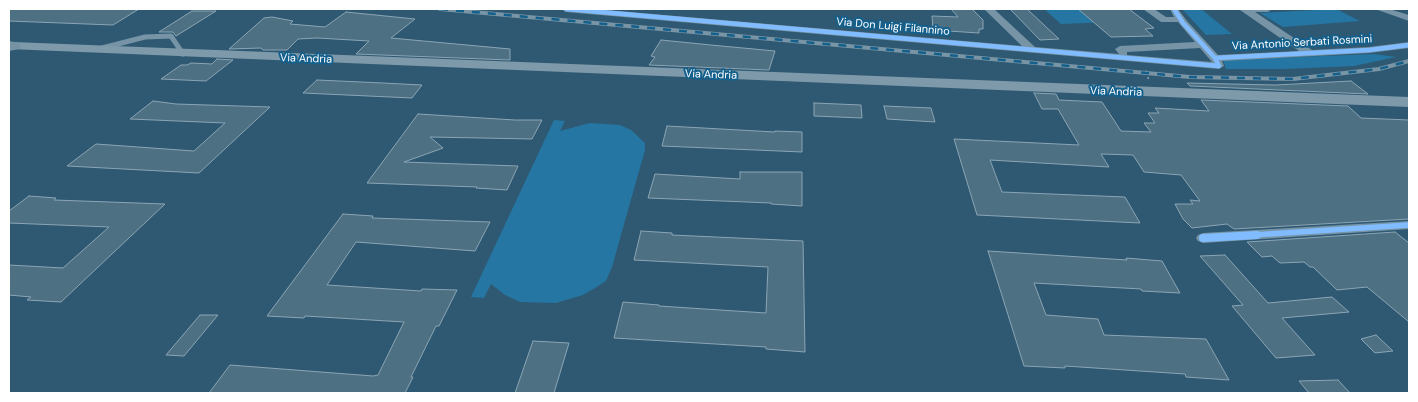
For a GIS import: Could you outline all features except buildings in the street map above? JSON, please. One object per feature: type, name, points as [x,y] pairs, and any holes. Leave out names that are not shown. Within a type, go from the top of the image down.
[{"type":"main road","name":"Via Andria","points":[[10,46],[1240,97],[1409,102]]},
{"type":"street","name":"Via Don Luigi Filannino","points":[[566,9],[1129,58],[1217,62]]},
{"type":"street","points":[[989,9],[1031,49]]},
{"type":"street","points":[[1148,9],[1164,20],[1181,19]]},
{"type":"street","points":[[1174,9],[1217,62]]},
{"type":"street","points":[[1268,9],[1245,10],[1308,52]]},
{"type":"street","points":[[1380,9],[1408,13],[1409,30]]},
{"type":"street","points":[[1391,48],[1406,42],[1409,37]]},
{"type":"street","points":[[1129,58],[1120,49],[1204,45]]},
{"type":"street","name":"Via Antonio Serbati Rosmini","points":[[1217,62],[1308,52],[1391,48],[1409,45]]},
{"type":"street","points":[[1203,238],[1409,225]]},
{"type":"path","points":[[1147,67],[1150,72],[1145,71],[1149,80]]},
{"type":"shaded area","points":[[1044,9],[1097,9],[1112,22],[1061,24]]},
{"type":"shaded area","points":[[1182,9],[1201,9],[1232,34],[1206,35]]},
{"type":"shaded area","points":[[1336,9],[1360,21],[1283,27],[1260,13]]},
{"type":"shaded area","points":[[1374,54],[1396,57],[1354,66],[1285,69],[1226,69],[1223,60]]},
{"type":"shaded area","points":[[554,120],[565,121],[560,131],[590,123],[620,125],[631,130],[645,143],[645,150],[612,267],[606,281],[583,295],[556,303],[520,302],[505,295],[491,284],[484,298],[471,297]]},
{"type":"railway","points":[[440,9],[1190,77],[1293,79],[1379,69],[1409,61]]},
{"type":"cycle path","points":[[566,9],[1219,66],[1215,58],[1183,23],[1174,9]]},
{"type":"cycle path","points":[[1215,58],[1369,50],[1409,45]]},
{"type":"cycle path","points":[[1203,238],[1409,225]]}]
